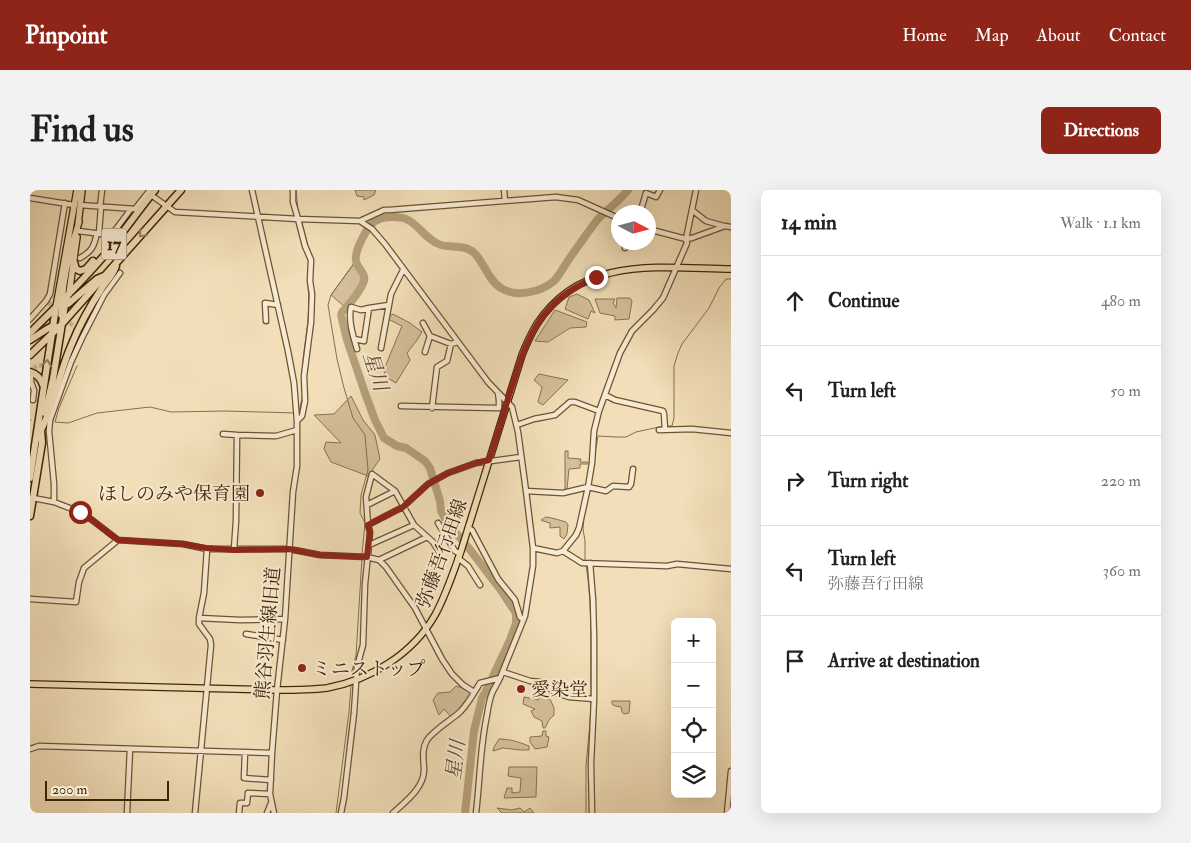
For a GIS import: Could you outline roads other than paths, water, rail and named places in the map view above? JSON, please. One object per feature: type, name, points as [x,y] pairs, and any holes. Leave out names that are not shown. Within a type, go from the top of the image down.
[{"type":"highway","name":"17","points":[[30,355],[61,325],[107,275],[181,190]]},
{"type":"highway","name":"17","points":[[69,294],[108,251],[152,192]]},
{"type":"highway","points":[[77,260],[76,269],[80,271],[86,269],[98,256],[108,251]]},
{"type":"highway","points":[[36,440],[48,416],[70,348],[102,287],[114,274],[117,262]]},
{"type":"highway","points":[[61,301],[68,304],[97,279],[107,275]]},
{"type":"highway","points":[[30,332],[69,294]]},
{"type":"highway","points":[[30,516],[42,443],[41,430],[61,325],[61,301]]},
{"type":"highway","points":[[30,478],[56,307]]},
{"type":"highway","points":[[30,340],[53,326],[61,325]]},
{"type":"highway","points":[[30,373],[36,374],[41,380],[44,391]]},
{"type":"main road","points":[[69,294],[77,260],[79,222],[76,190]]},
{"type":"main road","points":[[61,301],[62,269],[82,190]]},
{"type":"main road","points":[[61,301],[69,252],[79,222]]},
{"type":"main road","name":"弥藤吾行田線","points":[[30,684],[296,690],[325,688],[356,680],[395,659],[426,629],[440,605],[468,529],[522,355],[530,336],[548,310],[558,299],[583,283],[596,277],[631,268],[731,269]]},
{"type":"street","points":[[77,260],[93,248],[95,243],[98,233],[102,190]]},
{"type":"street","name":"熊谷羽生線旧道","points":[[252,190],[294,383],[297,430],[297,466],[293,492],[285,619],[272,753],[270,794],[274,813]]},
{"type":"street","points":[[293,190],[293,202],[300,219],[305,246],[311,260],[310,282],[312,294],[311,322],[304,376],[305,401],[302,416],[296,416]]},
{"type":"street","points":[[504,190],[505,201]]},
{"type":"street","points":[[550,190],[550,197]]},
{"type":"street","points":[[642,205],[644,191],[656,197],[660,190]]},
{"type":"street","points":[[534,548],[557,553],[563,550],[576,535],[588,487],[594,431],[599,411],[620,353],[632,331],[663,298],[687,243],[686,239],[696,190]]},
{"type":"street","points":[[30,198],[77,205],[135,209],[152,192],[175,212],[362,222],[384,210],[556,197],[578,200],[611,215]]},
{"type":"street","points":[[30,321],[53,294],[65,203]]},
{"type":"street","points":[[78,230],[110,235],[131,209]]},
{"type":"street","points":[[692,210],[706,221],[731,227]]},
{"type":"street","points":[[362,222],[372,229],[385,244],[488,382],[512,406],[517,425],[534,548],[531,586],[523,620],[498,684],[495,686],[490,697],[480,762],[476,813]]},
{"type":"street","points":[[656,231],[686,239],[725,226]]},
{"type":"street","points":[[381,348],[391,294],[403,270]]},
{"type":"street","points":[[54,502],[49,431],[50,420],[72,362],[97,309],[110,285],[120,273]]},
{"type":"street","points":[[266,320],[266,303],[278,305]]},
{"type":"street","points":[[357,349],[350,312],[351,306],[361,310],[389,304]]},
{"type":"street","points":[[354,339],[364,341],[369,308]]},
{"type":"street","points":[[423,323],[430,336],[451,344],[458,342]]},
{"type":"street","points":[[425,352],[430,336]]},
{"type":"street","points":[[432,408],[437,367],[447,362],[451,344]]},
{"type":"street","points":[[30,373],[34,390],[33,400]]},
{"type":"street","points":[[401,406],[498,408],[498,393]]},
{"type":"street","points":[[605,395],[615,400],[663,411],[662,430],[675,428],[731,433]]},
{"type":"street","points":[[517,425],[534,419],[548,418],[556,415],[570,402],[599,411]]},
{"type":"street","points":[[223,434],[276,436],[297,430]]},
{"type":"street","points":[[234,550],[236,435]]},
{"type":"street","points":[[368,525],[403,507],[428,484],[448,473],[489,460],[521,457]]},
{"type":"street","points":[[526,491],[563,493],[588,487],[606,491],[613,486],[629,487],[633,470]]},
{"type":"street","points":[[341,813],[354,713],[357,667],[363,645],[370,532],[366,497],[372,474],[394,491],[414,525],[433,542],[440,553]]},
{"type":"street","points":[[366,505],[394,491]]},
{"type":"street","points":[[33,498],[54,502],[80,512],[118,540],[183,544],[234,550],[289,549],[320,555],[367,557],[379,560],[415,608],[452,674],[463,685],[474,692]]},
{"type":"street","points":[[438,523],[455,551],[468,566],[480,585]]},
{"type":"street","points":[[369,545],[414,525]]},
{"type":"street","points":[[468,529],[472,530],[498,578],[515,600],[520,617],[523,620]]},
{"type":"street","points":[[379,560],[427,537]]},
{"type":"street","points":[[30,599],[76,602],[79,582],[84,568],[118,540]]},
{"type":"street","points":[[195,813],[211,645],[210,639],[199,624],[204,593],[206,548]]},
{"type":"street","points":[[563,550],[582,563],[667,566],[677,564],[731,569]]},
{"type":"street","points":[[590,563],[594,600],[592,813]]},
{"type":"street","points":[[199,618],[240,620],[285,619]]},
{"type":"street","points":[[246,634],[283,640]]},
{"type":"street","points":[[503,672],[530,681],[540,682],[563,695],[594,699]]},
{"type":"street","points":[[393,813],[423,780],[423,753],[427,740],[460,712],[480,683],[500,679]]},
{"type":"street","points":[[30,748],[39,746],[272,753]]},
{"type":"street","points":[[127,813],[130,748]]},
{"type":"street","points":[[245,752],[244,778],[271,780]]},
{"type":"street","points":[[728,813],[731,771]]},
{"type":"street","points":[[239,813],[240,803],[247,803],[248,793],[270,794]]},
{"type":"street","points":[[267,813],[272,802]]},
{"type":"waterway","points":[[296,190],[300,216]]},
{"type":"waterway","name":"星川","points":[[465,813],[474,731],[482,698],[510,640],[516,623],[516,613],[468,547],[448,524],[441,511],[440,501],[430,468],[425,461],[406,448],[397,446],[384,438],[375,420],[347,340],[341,315],[358,293],[364,281],[364,275],[356,261],[357,252],[365,233],[375,221],[386,217],[402,218],[412,223],[436,243],[469,249],[479,259],[493,281],[501,288],[514,293],[535,291],[554,281],[598,219],[628,190]]},
{"type":"waterway","points":[[301,220],[309,250]]},
{"type":"waterway","points":[[308,257],[309,265]]},
{"type":"waterway","points":[[355,262],[331,295],[328,305],[344,388],[353,418],[365,435],[368,470],[361,495],[360,513],[365,523],[362,554]]},
{"type":"waterway","points":[[668,426],[672,426],[674,418],[674,366],[678,353],[682,344],[709,308],[719,288],[726,279],[731,279]]},
{"type":"waterway","points":[[302,377],[308,318],[308,284]]},
{"type":"waterway","points":[[77,366],[55,422],[68,423],[97,413],[150,407],[171,412],[296,413]]},
{"type":"waterway","points":[[299,412],[303,394]]},
{"type":"waterway","points":[[595,454],[598,436],[626,437],[636,432],[664,426]]},
{"type":"waterway","points":[[590,486],[593,473]]},
{"type":"waterway","points":[[585,560],[583,529],[590,490]]},
{"type":"waterway","points":[[352,678],[356,655],[362,558]]},
{"type":"waterway","points":[[586,564],[590,614],[591,697]]},
{"type":"waterway","points":[[336,813],[351,685]]},
{"type":"waterway","points":[[586,813],[586,766],[591,701]]},
{"type":"tunnel","points":[[48,302],[56,309]]},
{"type":"tunnel","points":[[65,318],[79,332]]},
{"type":"tunnel","points":[[31,375],[37,366],[65,363]]},
{"type":"place","name":"ほしのみや保育園","points":[[260,493]]},
{"type":"place","name":"ミニストップ","points":[[302,668]]},
{"type":"place","name":"愛染堂","points":[[521,689]]}]
